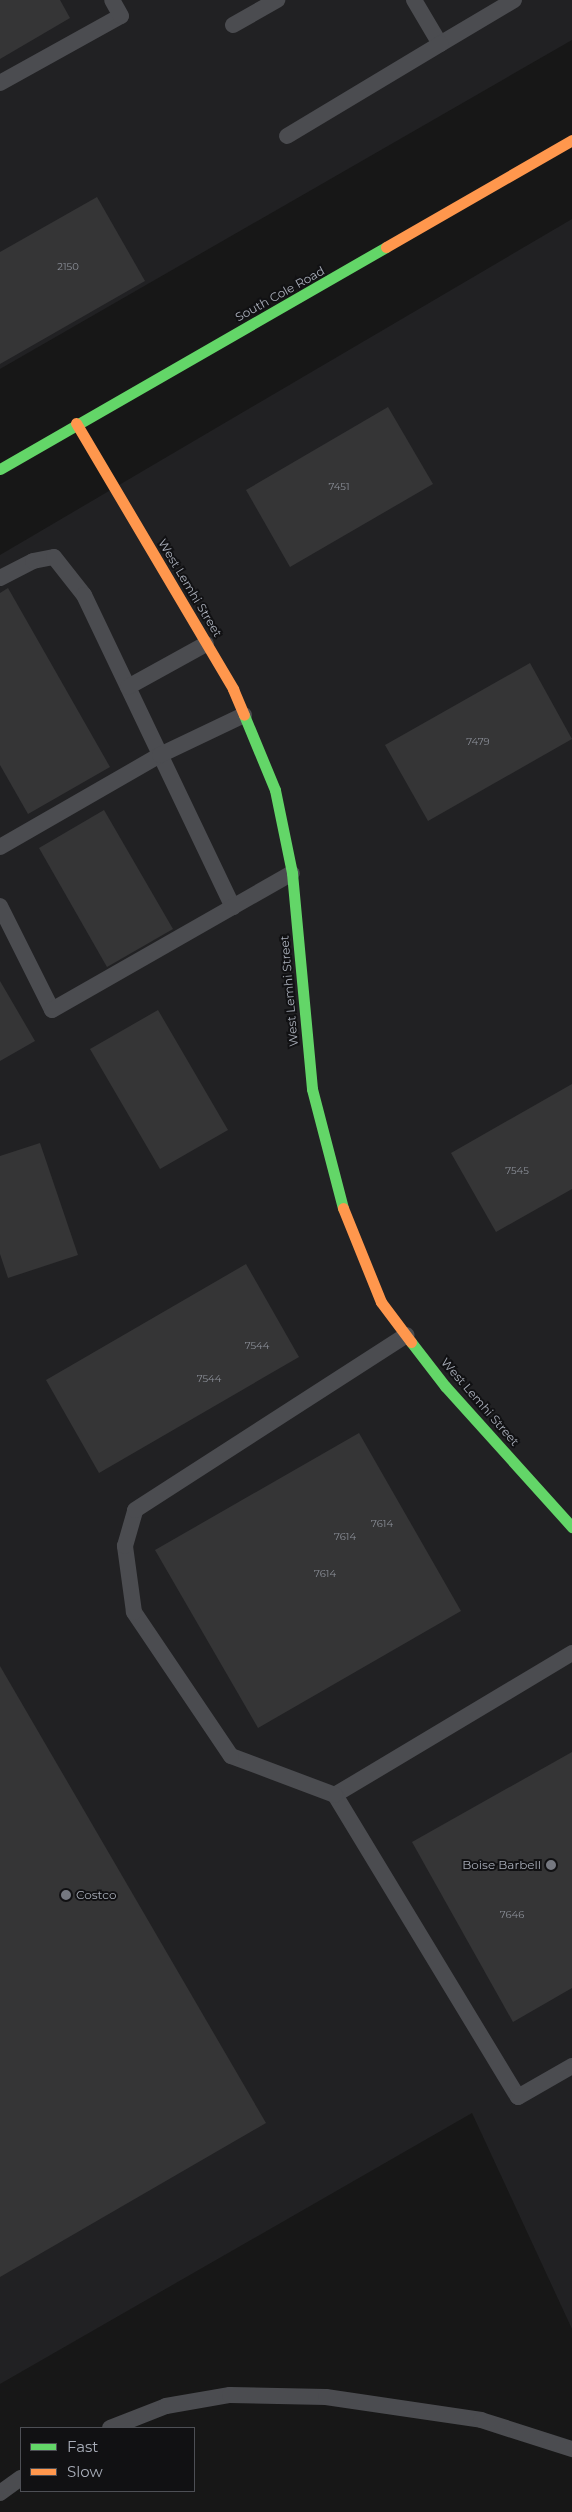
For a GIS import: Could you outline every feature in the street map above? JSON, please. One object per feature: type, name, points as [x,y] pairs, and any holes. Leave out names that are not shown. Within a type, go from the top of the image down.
[{"type":"street","name":"South Cole Road","points":[[0,469],[76,423],[572,140]]},
{"type":"street","name":"West Lemhi Street","points":[[76,423],[206,644],[244,715],[275,790],[292,873],[312,1089],[343,1209],[381,1302],[445,1386],[572,1527]]},
{"type":"lane","points":[[0,83],[121,16],[112,0]]},
{"type":"lane","points":[[232,25],[276,0]]},
{"type":"lane","points":[[414,0],[440,44]]},
{"type":"lane","points":[[287,136],[514,0]]},
{"type":"lane","points":[[0,578],[33,561],[54,557],[84,595],[233,907]]},
{"type":"lane","points":[[128,687],[206,644]]},
{"type":"lane","points":[[0,847],[160,755],[244,715]]},
{"type":"lane","points":[[0,906],[52,1010],[292,873]]},
{"type":"lane","points":[[407,1335],[135,1510],[125,1546],[134,1612],[231,1756],[335,1795],[518,2097],[572,2066]]},
{"type":"lane","points":[[335,1795],[572,1653]]},
{"type":"lane","points":[[113,2427],[166,2406],[230,2395],[326,2397],[481,2420],[572,2449]]},
{"type":"lane","points":[[0,2493],[20,2479]]},
{"type":"shaded area","points":[[0,0],[572,0],[572,40],[0,369]]},
{"type":"shaded area","points":[[572,219],[572,2329],[472,2113],[0,2384],[0,555]]},
{"type":"building","points":[[0,0],[60,0],[70,18],[0,59]]},
{"type":"building","points":[[97,197],[145,281],[0,364],[0,252]]},
{"type":"building","points":[[388,407],[433,484],[290,567],[246,490]]},
{"type":"building","points":[[8,588],[110,767],[28,814],[0,765],[0,593]]},
{"type":"building","points":[[530,663],[572,739],[428,821],[385,745]]},
{"type":"building","points":[[104,810],[173,929],[107,967],[39,848]]},
{"type":"building","points":[[0,981],[35,1041],[0,1061]]},
{"type":"building","points":[[158,1010],[228,1130],[160,1169],[90,1049]]},
{"type":"building","points":[[572,1084],[572,1189],[496,1232],[451,1153]]},
{"type":"building","points":[[40,1143],[78,1255],[8,1278],[0,1254],[0,1156]]},
{"type":"building","points":[[246,1264],[299,1357],[99,1473],[46,1380]]},
{"type":"building","points":[[359,1433],[461,1611],[258,1728],[155,1550]]},
{"type":"building","name":"Costco","points":[[0,1666],[266,2123],[0,2277]]},
{"type":"building","points":[[572,1752],[572,1988],[513,2022],[412,1842]]},
{"type":"traffic: fast","points":[[0,469],[386,247]]},
{"type":"traffic: fast","points":[[244,715],[275,790],[292,873],[312,1089],[343,1208]]},
{"type":"traffic: fast","points":[[411,1342],[445,1386],[572,1527]]},
{"type":"traffic: slow","points":[[386,247],[572,140]]},
{"type":"traffic: slow","points":[[76,423],[233,689],[244,715]]},
{"type":"traffic: slow","points":[[343,1208],[381,1302],[411,1342]]},
{"type":"place","name":"Boise Barbell","points":[[551,1865]]},
{"type":"place","name":"Costco","points":[[66,1895]]}]
